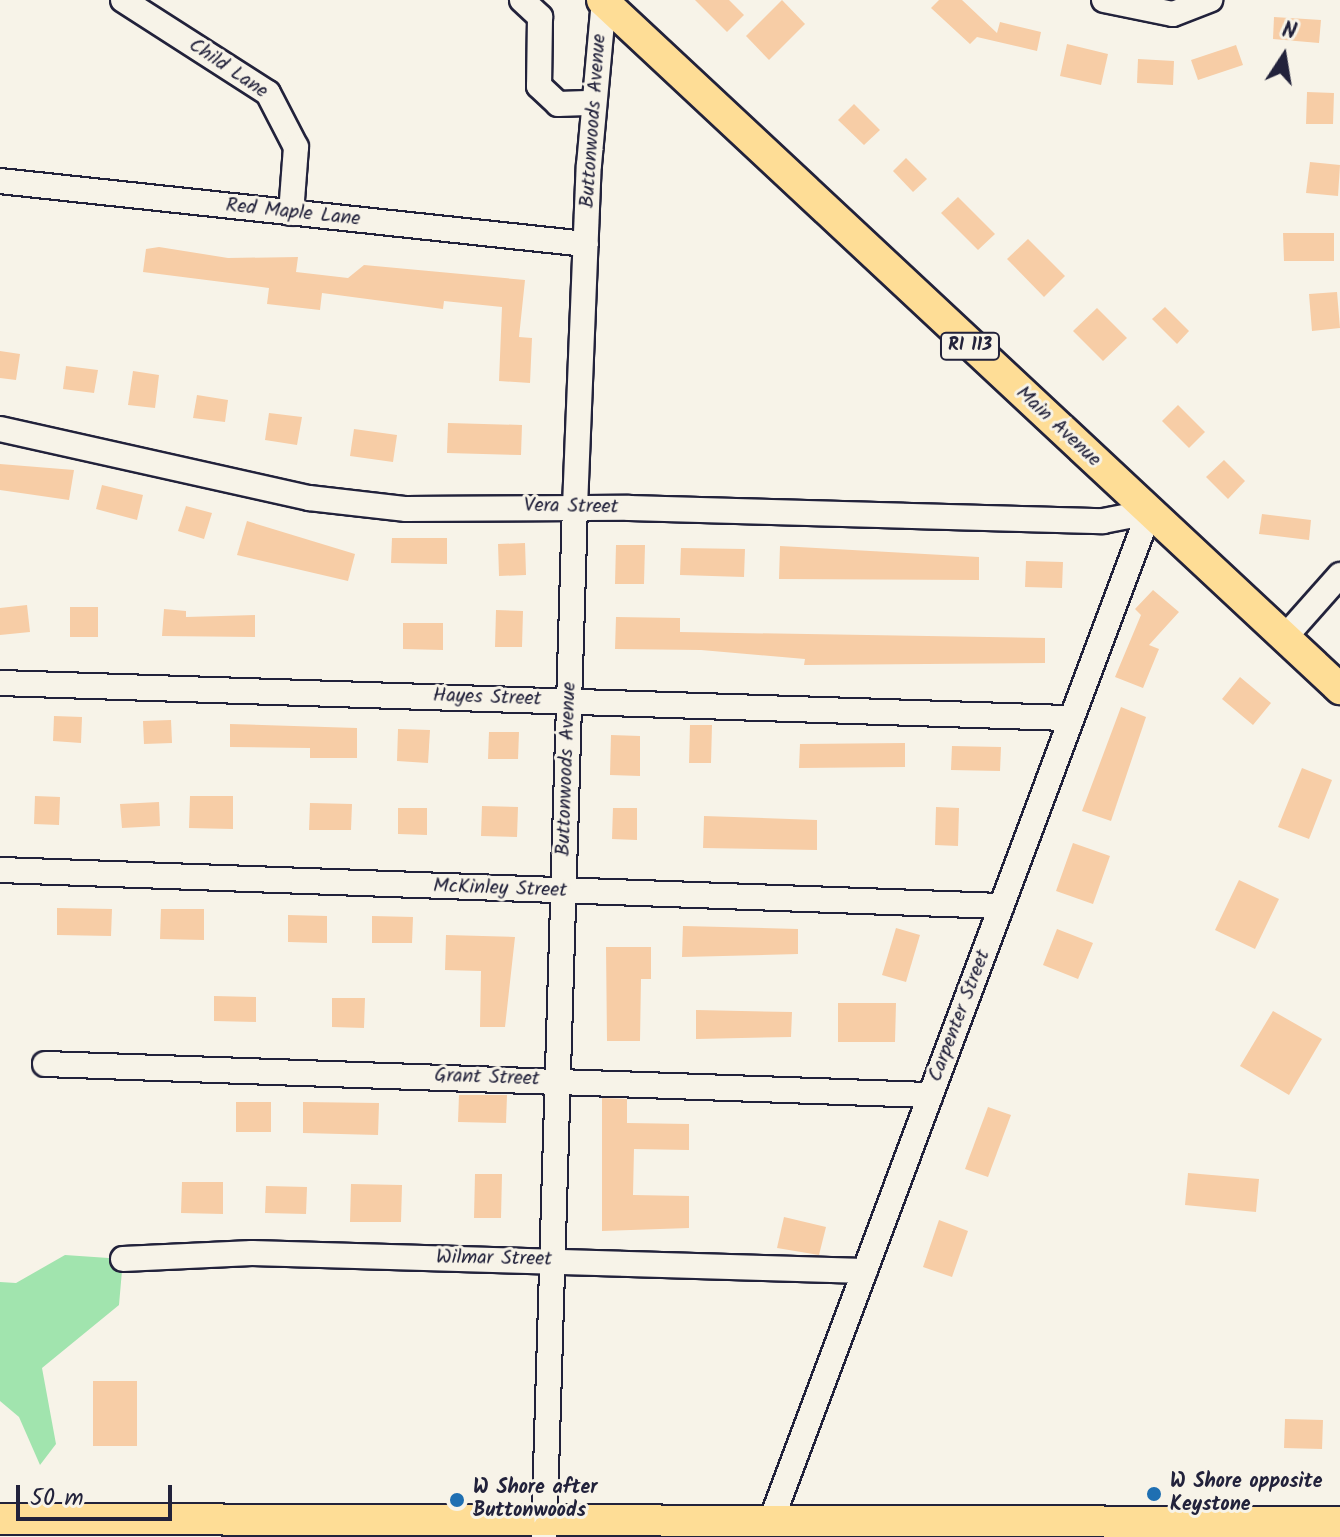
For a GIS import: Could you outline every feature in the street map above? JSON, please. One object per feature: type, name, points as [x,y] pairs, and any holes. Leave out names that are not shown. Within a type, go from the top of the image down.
[{"type":"main road","name":"Main Avenue","points":[[603,0],[1340,689]]},
{"type":"main road","points":[[0,1519],[544,1528],[771,1521],[906,1529],[1141,1530],[1340,1522]]},
{"type":"street","name":"Child Lane","points":[[123,0],[268,93],[296,147],[291,213]]},
{"type":"street","points":[[522,0],[540,17],[539,86],[558,104],[594,103]]},
{"type":"street","name":"Buttonwoods Avenue","points":[[544,1528],[575,507],[586,244],[603,0]]},
{"type":"street","points":[[1104,0],[1173,14],[1210,0]]},
{"type":"street","name":"Red Maple Lane","points":[[0,181],[586,244]]},
{"type":"street","name":"Vera Street","points":[[0,429],[338,503],[1103,521],[1149,512]]},
{"type":"street","name":"Carpenter Street","points":[[771,1521],[1069,718],[1149,512]]},
{"type":"street","points":[[1285,637],[1340,575]]},
{"type":"street","name":"Hayes Street","points":[[0,683],[1069,718]]},
{"type":"street","name":"McKinley Street","points":[[0,870],[1001,906]]},
{"type":"street","name":"Grant Street","points":[[45,1064],[930,1095]]},
{"type":"street","name":"Wilmar Street","points":[[123,1259],[252,1253],[865,1271]]},
{"type":"green space","points":[[65,1255],[123,1259],[119,1305],[42,1368],[56,1444],[40,1465],[19,1417],[0,1401],[0,1282],[16,1283]]},
{"type":"building","points":[[695,0],[729,0],[744,15],[727,32]]},
{"type":"building","points":[[782,0],[805,24],[769,60],[746,36]]},
{"type":"building","points":[[939,0],[962,0],[997,33],[1000,22],[1041,32],[1037,51],[977,37],[970,44],[931,8]]},
{"type":"building","points":[[1274,17],[1321,20],[1319,43],[1273,39]]},
{"type":"building","points":[[1067,44],[1108,54],[1101,85],[1060,76]]},
{"type":"building","points":[[1236,45],[1243,65],[1198,80],[1191,60]]},
{"type":"building","points":[[1138,59],[1174,61],[1173,85],[1137,83]]},
{"type":"building","points":[[1307,92],[1334,93],[1333,124],[1306,124]]},
{"type":"building","points":[[854,104],[880,130],[864,145],[838,120]]},
{"type":"building","points":[[906,158],[927,179],[913,192],[893,171]]},
{"type":"building","points":[[1310,162],[1340,165],[1338,196],[1306,193]]},
{"type":"building","points":[[958,197],[995,234],[978,250],[941,213]]},
{"type":"building","points":[[1283,233],[1334,233],[1334,261],[1284,261]]},
{"type":"building","points":[[1028,239],[1065,276],[1044,297],[1007,259]]},
{"type":"building","points":[[159,247],[228,258],[298,257],[296,272],[348,278],[364,265],[525,280],[519,337],[532,338],[530,383],[499,381],[502,307],[444,301],[443,309],[322,293],[320,310],[267,304],[269,288],[143,272],[146,249]]},
{"type":"building","points":[[1337,292],[1340,328],[1312,331],[1309,294]]},
{"type":"building","points":[[1165,307],[1189,331],[1177,344],[1152,319]]},
{"type":"building","points":[[1097,308],[1127,338],[1103,361],[1073,331]]},
{"type":"building","points":[[0,351],[20,354],[16,380],[0,378]]},
{"type":"building","points":[[66,366],[98,370],[94,393],[63,389]]},
{"type":"building","points":[[133,371],[159,375],[155,408],[128,405]]},
{"type":"building","points":[[197,395],[228,400],[225,422],[193,418]]},
{"type":"building","points":[[1178,405],[1205,432],[1189,448],[1162,421]]},
{"type":"building","points":[[269,413],[302,417],[297,445],[265,440]]},
{"type":"building","points":[[448,423],[522,425],[521,455],[447,453]]},
{"type":"building","points":[[354,429],[397,435],[393,462],[350,456]]},
{"type":"building","points":[[1224,460],[1245,481],[1228,499],[1206,477]]},
{"type":"building","points":[[0,464],[74,470],[69,500],[0,490]]},
{"type":"building","points":[[102,485],[143,495],[137,520],[96,509]]},
{"type":"building","points":[[186,506],[212,513],[204,539],[178,531]]},
{"type":"building","points":[[1262,514],[1311,520],[1309,540],[1259,534]]},
{"type":"building","points":[[247,521],[355,554],[348,581],[237,555]]},
{"type":"building","points":[[392,538],[447,538],[447,564],[391,563]]},
{"type":"building","points":[[525,543],[526,575],[499,576],[498,544]]},
{"type":"building","points":[[616,545],[645,545],[644,584],[615,584]]},
{"type":"building","points":[[780,546],[979,557],[979,580],[779,579]]},
{"type":"building","points":[[681,548],[745,549],[744,577],[680,575]]},
{"type":"building","points":[[1026,561],[1063,562],[1062,588],[1025,587]]},
{"type":"building","points":[[1153,590],[1179,612],[1149,645],[1159,649],[1143,688],[1115,677],[1141,615],[1135,609]]},
{"type":"building","points":[[27,605],[30,632],[0,635],[0,608]]},
{"type":"building","points":[[70,607],[98,607],[98,637],[70,637]]},
{"type":"building","points":[[164,609],[186,611],[186,617],[255,615],[255,637],[162,636]]},
{"type":"building","points":[[496,610],[523,611],[522,647],[495,647]]},
{"type":"building","points":[[616,617],[680,618],[680,632],[1045,638],[1045,663],[804,665],[805,659],[701,650],[615,649]]},
{"type":"building","points":[[403,623],[443,623],[443,650],[403,649]]},
{"type":"building","points":[[1240,677],[1271,703],[1253,725],[1222,699]]},
{"type":"building","points":[[1121,707],[1146,717],[1111,821],[1082,811]]},
{"type":"building","points":[[54,716],[82,717],[81,743],[53,741]]},
{"type":"building","points":[[171,720],[172,743],[144,744],[143,721]]},
{"type":"building","points":[[230,724],[357,728],[357,758],[310,758],[310,748],[230,747]]},
{"type":"building","points":[[690,725],[712,725],[711,763],[689,763]]},
{"type":"building","points":[[398,729],[430,730],[428,763],[397,761]]},
{"type":"building","points":[[489,732],[519,732],[518,759],[488,759]]},
{"type":"building","points":[[611,735],[640,736],[640,776],[610,775]]},
{"type":"building","points":[[905,743],[905,767],[799,768],[800,744]]},
{"type":"building","points":[[952,746],[1001,747],[1000,771],[951,770]]},
{"type":"building","points":[[1302,768],[1332,780],[1309,839],[1278,827]]},
{"type":"building","points":[[35,796],[60,797],[59,825],[34,824]]},
{"type":"building","points":[[190,796],[233,796],[233,829],[189,828]]},
{"type":"building","points":[[159,802],[160,826],[122,828],[120,804]]},
{"type":"building","points":[[310,803],[352,804],[351,830],[309,830]]},
{"type":"building","points":[[482,806],[518,807],[517,837],[481,836]]},
{"type":"building","points":[[936,807],[959,808],[958,846],[935,845]]},
{"type":"building","points":[[398,808],[427,808],[427,835],[398,834]]},
{"type":"building","points":[[613,808],[637,808],[637,840],[612,839]]},
{"type":"building","points":[[704,816],[817,820],[817,850],[703,848]]},
{"type":"building","points":[[1073,843],[1110,856],[1093,904],[1056,891]]},
{"type":"building","points":[[1239,880],[1279,899],[1255,949],[1215,930]]},
{"type":"building","points":[[57,908],[112,909],[111,936],[57,935]]},
{"type":"building","points":[[161,909],[204,909],[204,940],[160,939]]},
{"type":"building","points":[[288,915],[327,916],[327,943],[288,942]]},
{"type":"building","points":[[372,916],[413,917],[412,943],[372,943]]},
{"type":"building","points":[[683,926],[798,929],[798,954],[682,957]]},
{"type":"building","points":[[896,928],[920,935],[906,982],[882,975]]},
{"type":"building","points":[[1057,929],[1093,943],[1078,979],[1043,965]]},
{"type":"building","points":[[446,935],[515,937],[505,1027],[480,1027],[481,971],[445,970]]},
{"type":"building","points":[[606,947],[651,947],[651,979],[641,979],[640,1041],[607,1041]]},
{"type":"building","points":[[214,996],[256,997],[256,1022],[214,1021]]},
{"type":"building","points":[[332,998],[365,998],[364,1028],[332,1027]]},
{"type":"building","points":[[838,1003],[896,1003],[895,1042],[838,1042]]},
{"type":"building","points":[[696,1010],[792,1012],[791,1037],[696,1039]]},
{"type":"building","points":[[1273,1011],[1322,1039],[1289,1095],[1240,1066]]},
{"type":"building","points":[[459,1095],[507,1095],[506,1123],[458,1122]]},
{"type":"building","points":[[602,1098],[627,1099],[627,1123],[689,1124],[689,1150],[634,1149],[633,1195],[689,1196],[689,1228],[602,1231]]},
{"type":"building","points":[[236,1102],[271,1102],[271,1132],[236,1132]]},
{"type":"building","points":[[303,1102],[379,1103],[378,1135],[303,1133]]},
{"type":"building","points":[[988,1107],[1011,1115],[988,1177],[965,1169]]},
{"type":"building","points":[[1188,1173],[1259,1179],[1256,1212],[1185,1205]]},
{"type":"building","points":[[475,1174],[502,1174],[501,1218],[474,1218]]},
{"type":"building","points":[[182,1182],[223,1182],[223,1214],[181,1213]]},
{"type":"building","points":[[351,1184],[402,1185],[401,1222],[350,1222]]},
{"type":"building","points":[[266,1186],[307,1187],[306,1214],[265,1213]]},
{"type":"building","points":[[784,1217],[826,1227],[819,1255],[777,1248]]},
{"type":"building","points":[[939,1220],[968,1231],[952,1277],[923,1267]]},
{"type":"building","points":[[93,1381],[137,1381],[137,1446],[93,1446]]},
{"type":"building","points":[[1285,1419],[1323,1420],[1322,1449],[1284,1448]]},
{"type":"place","name":"W Shore opposite Keystone","points":[[1154,1494]]},
{"type":"place","name":"W Shore after Buttonwoods","points":[[457,1500]]}]
